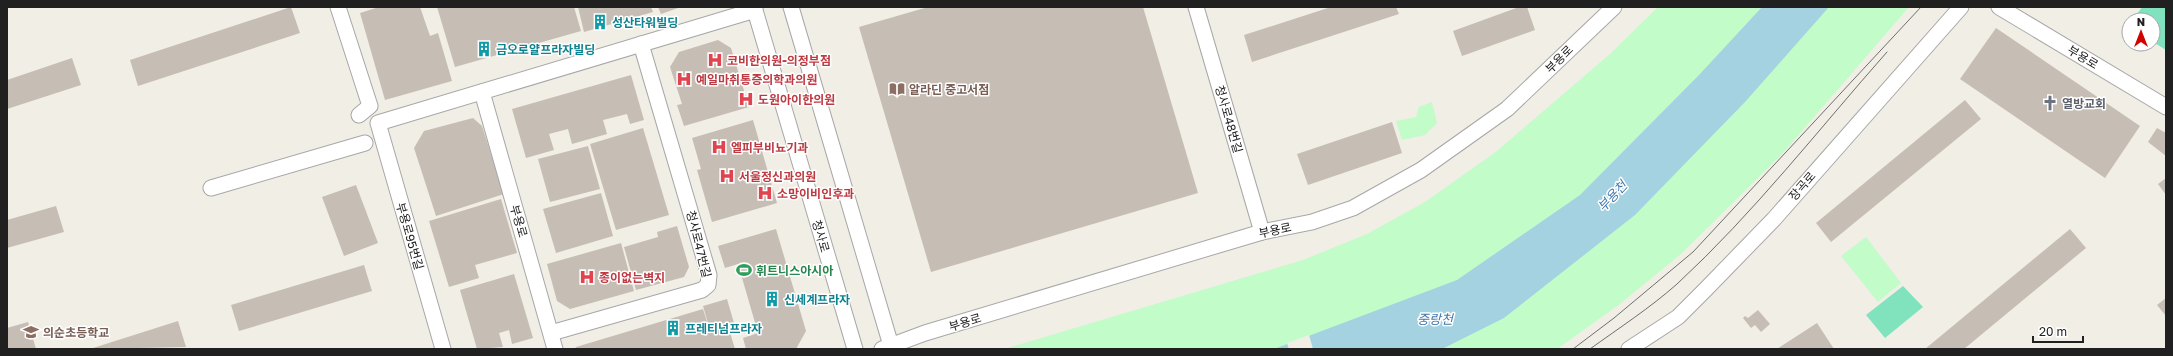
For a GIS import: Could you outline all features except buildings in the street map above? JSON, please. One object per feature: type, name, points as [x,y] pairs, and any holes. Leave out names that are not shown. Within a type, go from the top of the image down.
[{"type":"street","points":[[338,7],[370,106],[359,115]]},
{"type":"street","points":[[791,7],[888,348]]},
{"type":"street","name":"청사로48번길","points":[[1196,7],[1262,232]]},
{"type":"street","name":"부용로","points":[[888,348],[925,334],[1262,232],[1312,222],[1353,208],[1420,170],[1507,109],[1614,7]]},
{"type":"street","name":"장곡로","points":[[1629,349],[1678,317],[1758,235],[1961,7]]},
{"type":"street","name":"부용로","points":[[1999,7],[2166,107]]},
{"type":"street","points":[[482,92],[754,9]]},
{"type":"street","name":"청사로","points":[[754,9],[855,349]]},
{"type":"street","name":"청사로47번길","points":[[551,334],[702,290],[708,285],[709,275],[641,44]]},
{"type":"street","name":"부용로","points":[[482,92],[555,349]]},
{"type":"street","name":"부용로95번길","points":[[443,349],[378,123],[482,92]]},
{"type":"street","points":[[211,188],[365,143]]},
{"type":"green space","points":[[1658,7],[1909,7],[1783,153],[1681,254],[1620,304],[1557,349],[1004,349],[1303,260],[1367,234],[1425,202],[1497,151],[1610,54]]},
{"type":"green space","points":[[2142,7],[2166,7],[2166,50],[2161,47],[2161,12],[2139,12]]},
{"type":"green space","points":[[1432,102],[1437,123],[1425,135],[1402,140],[1396,121],[1416,117],[1419,107]]},
{"type":"green space","points":[[1866,237],[1901,283],[1878,302],[1841,256]]},
{"type":"green space","points":[[1903,286],[1923,307],[1885,338],[1866,315]]},
{"type":"water","name":"중랑천","points":[[1762,7],[1829,7],[1745,102],[1635,215],[1504,318],[1442,349],[1274,349],[1457,280],[1580,195],[1699,75]]},
{"type":"pier","points":[[1309,335],[1313,349],[1289,349],[1287,343]]},
{"type":"tram line","points":[[1573,349],[1614,318],[1693,252],[1921,7]]},
{"type":"tram line","points":[[1590,349],[1656,301],[1677,284],[1705,257],[1733,229],[1785,171],[1887,52]]},
{"type":"place","name":"성산타워빌딩","points":[[600,22]]},
{"type":"place","name":"금오로얄프라자빌딩","points":[[484,49]]},
{"type":"place","name":"코비한의원-의정부점","points":[[715,60]]},
{"type":"place","name":"예일마취통증의학과의원","points":[[684,79]]},
{"type":"place","name":"알라딘 중고서점","points":[[897,89]]},
{"type":"place","name":"도원아이한의원","points":[[746,99]]},
{"type":"place","name":"열방교회","points":[[2050,103]]},
{"type":"place","name":"엘피부비뇨기과","points":[[719,147]]},
{"type":"place","name":"서울정신과의원","points":[[727,176]]},
{"type":"place","name":"소망이비인후과","points":[[765,193]]},
{"type":"place","name":"휘트니스아시아","points":[[744,270]]},
{"type":"place","name":"종이없는벽지","points":[[587,277]]},
{"type":"place","name":"신세계프라자","points":[[772,299]]},
{"type":"place","name":"프레티넘프라자","points":[[673,328]]},
{"type":"place","name":"의순초등학교","points":[[31,332]]},
{"type":"water label","name":"부용천","points":[[1612,196]]}]
